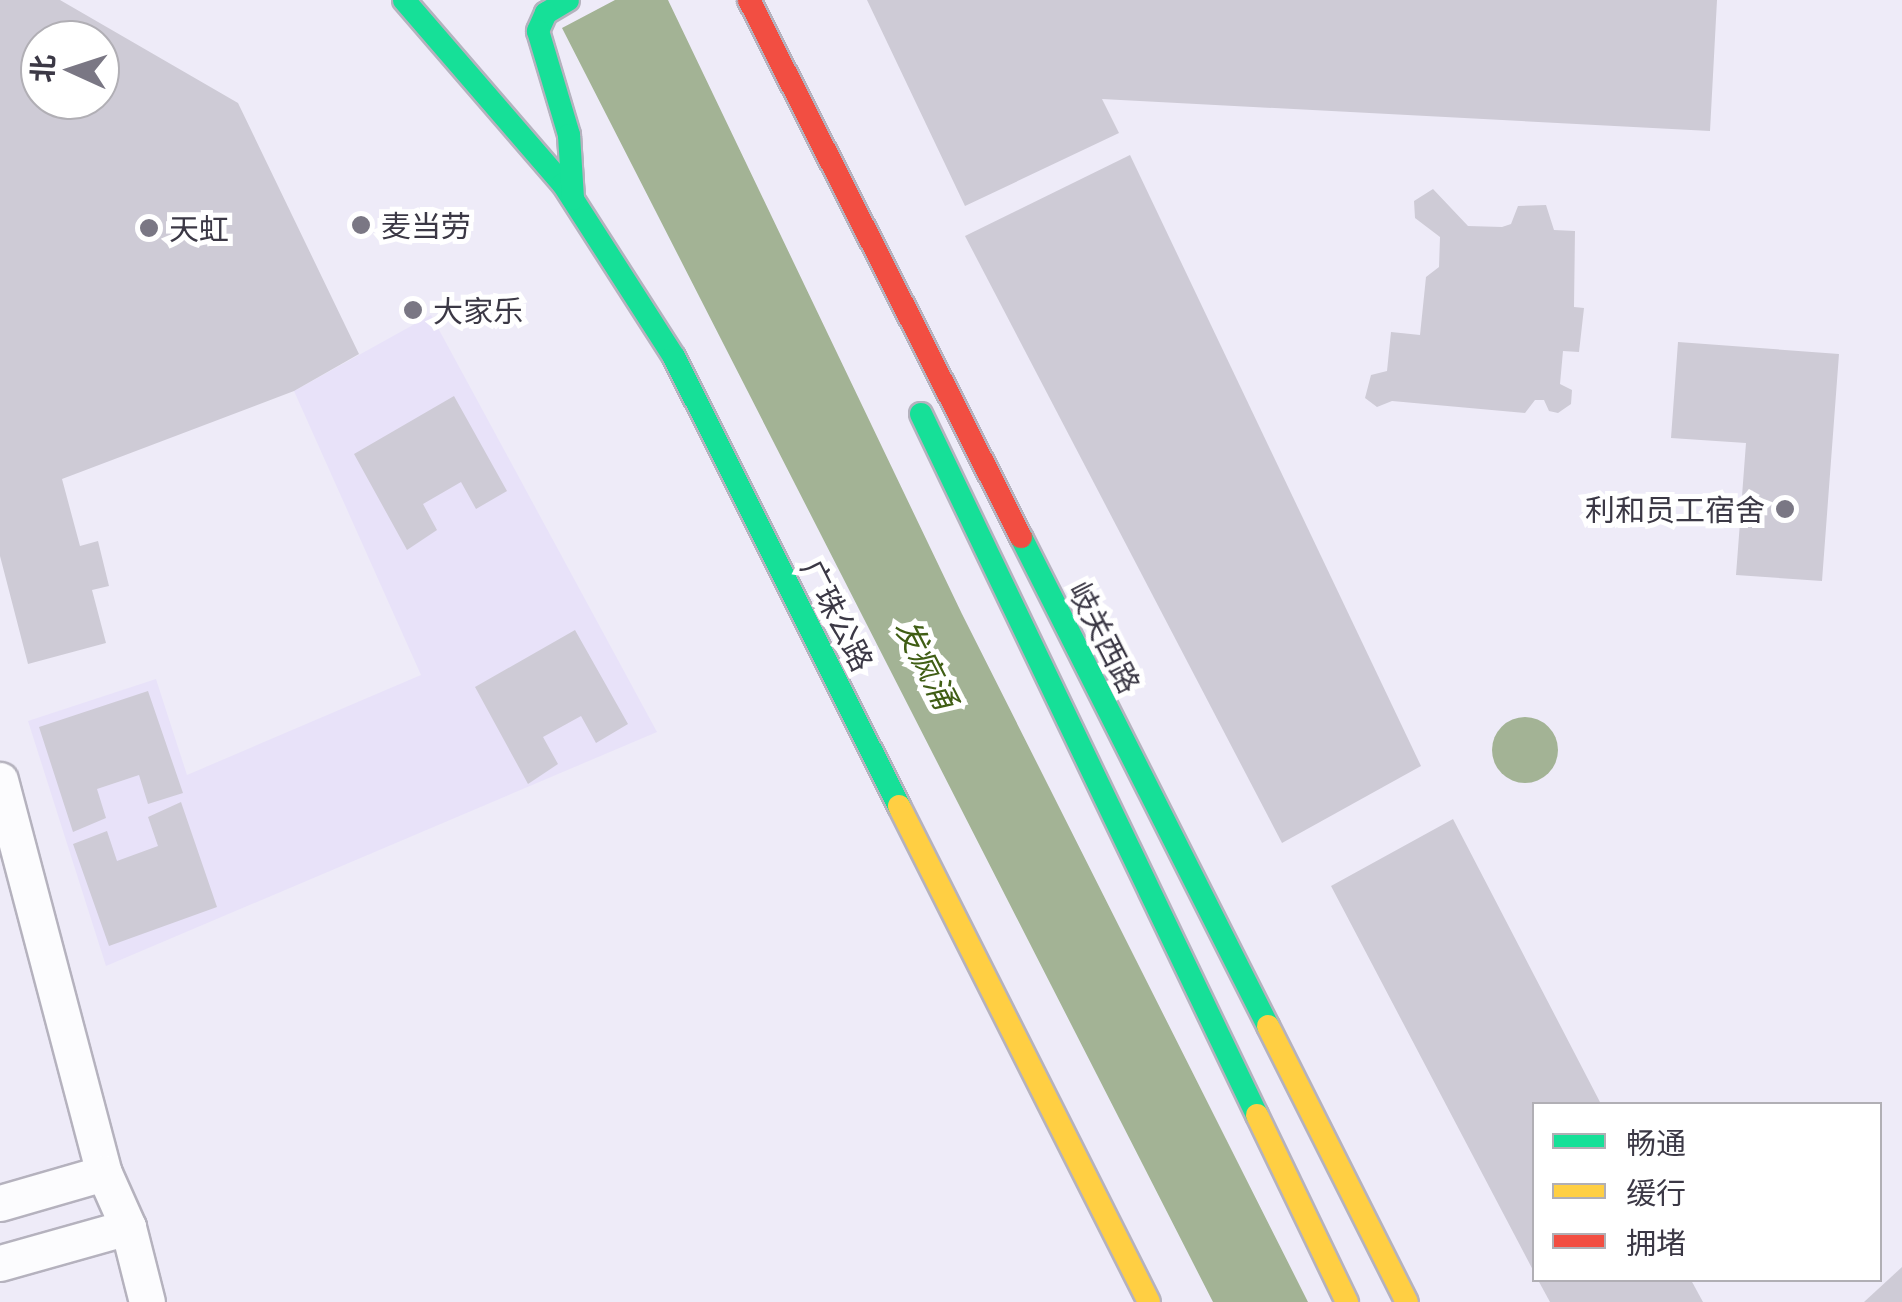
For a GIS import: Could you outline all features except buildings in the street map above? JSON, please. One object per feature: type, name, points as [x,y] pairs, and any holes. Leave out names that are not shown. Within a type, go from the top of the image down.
[{"type":"main road","name":"广珠公路","points":[[404,0],[572,198],[674,357],[1148,1302]]},
{"type":"main road","points":[[568,0],[546,13],[538,32],[569,135],[572,198]]},
{"type":"main road","points":[[722,0],[748,54]]},
{"type":"main road","name":"岐关西路","points":[[749,0],[1407,1302]]},
{"type":"main road","points":[[910,392],[1347,1302]]},
{"type":"street","points":[[0,780],[104,1174],[128,1227],[147,1302]]},
{"type":"street","points":[[0,1203],[104,1174]]},
{"type":"street","points":[[0,1263],[128,1227]]},
{"type":"shaded area","points":[[431,315],[657,732],[106,966],[28,721],[156,679],[187,775],[421,675],[294,391]]},
{"type":"water","name":"发疯涌","points":[[615,0],[668,0],[962,614],[1308,1302],[1213,1302],[562,28]]},
{"type":"water","points":[[1525,717],[1549,726],[1558,750],[1549,774],[1525,783],[1501,774],[1492,750],[1501,726]]},
{"type":"traffic: fast","points":[[404,0],[563,184],[674,357],[899,806]]},
{"type":"traffic: fast","points":[[568,0],[546,13],[538,31],[569,135],[573,199]]},
{"type":"traffic: fast","points":[[921,414],[1257,1115]]},
{"type":"traffic: fast","points":[[1021,537],[1268,1026]]},
{"type":"traffic: slow","points":[[899,806],[1149,1302]]},
{"type":"traffic: slow","points":[[1268,1026],[1407,1302]]},
{"type":"traffic: slow","points":[[1257,1115],[1347,1302]]},
{"type":"traffic: jam","points":[[749,0],[1021,537]]},
{"type":"place","name":"麦当劳","points":[[361,225]]},
{"type":"place","name":"天虹","points":[[149,228]]},
{"type":"place","name":"大家乐","points":[[413,310]]},
{"type":"place","name":"利和员工宿舍","points":[[1785,509]]}]
